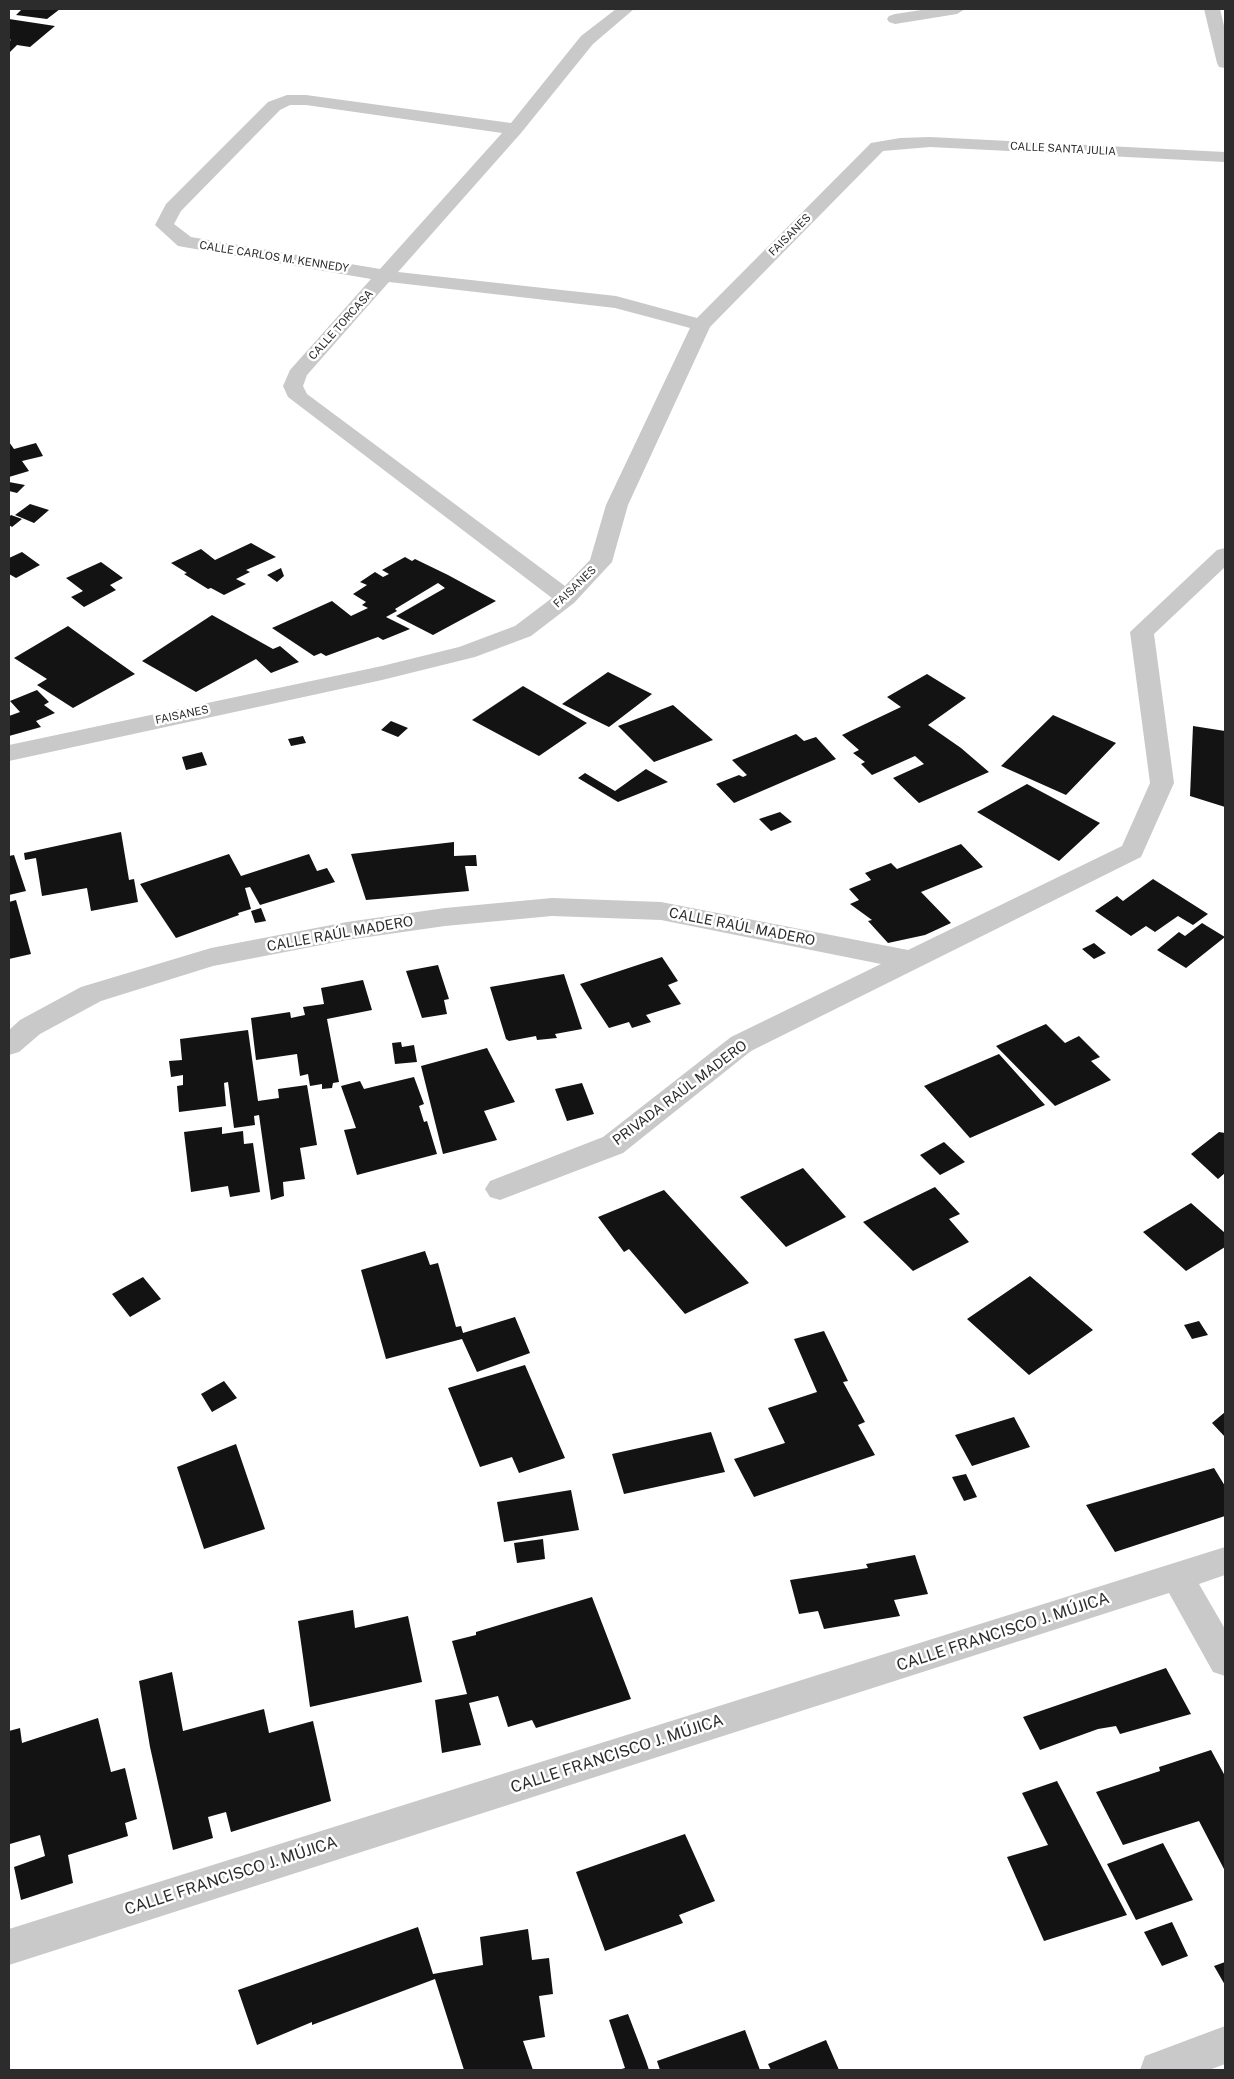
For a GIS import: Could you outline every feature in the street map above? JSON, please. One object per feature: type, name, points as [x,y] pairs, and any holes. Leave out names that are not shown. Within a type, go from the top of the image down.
[{"type":"street","name":"CALLE TORCASA","points":[[566,598],[298,397],[293,386],[297,374],[515,129],[587,40],[626,9]]},
{"type":"street","points":[[895,19],[957,9]]},
{"type":"street","points":[[1212,9],[1225,63]]},
{"type":"street","name":"CALLE CARLOS M. KENNEDY","points":[[515,129],[306,100],[288,100],[274,106],[173,208],[164,225],[185,242],[386,276],[616,302],[701,325]]},
{"type":"street","name":"CALLE SANTA JULIA","points":[[900,143],[930,142],[1225,157]]},
{"type":"street","name":"FAISANES","points":[[9,752],[372,675],[467,652],[524,631],[566,598],[601,562],[617,505],[701,325],[877,147],[900,143]]},
{"type":"street","points":[[909,960],[1132,851],[1162,783],[1142,632],[1225,555]]},
{"type":"street","name":"CALLE RAÚL MADERO","points":[[9,1045],[30,1027],[91,994],[211,957],[347,931],[445,917],[552,906],[661,911],[909,960]]},
{"type":"street","name":"PRIVADA RAÚL MADERO","points":[[500,1189],[613,1145],[741,1044],[909,960]]},
{"type":"street","name":"CALLE FRANCISCO J. MÚJICA","points":[[9,1946],[1225,1561]]},
{"type":"street","points":[[1177,1576],[1225,1661]]},
{"type":"street","points":[[1158,2070],[1225,2045]]},
{"type":"building","points":[[22,9],[60,9],[47,19],[16,15]]},
{"type":"building","points":[[9,19],[55,26],[30,47],[17,45],[9,53],[9,41],[11,40],[9,39]]},
{"type":"building","points":[[9,442],[14,449],[36,443],[43,456],[22,461],[29,471],[9,477]]},
{"type":"building","points":[[9,482],[25,485],[17,493],[9,491]]},
{"type":"building","points":[[30,504],[49,510],[34,523],[15,515]]},
{"type":"building","points":[[11,515],[22,519],[12,527],[9,525],[9,517]]},
{"type":"building","points":[[251,543],[276,557],[246,570],[250,572],[236,579],[246,584],[224,595],[211,588],[208,589],[184,574],[187,573],[171,563],[201,549],[215,560]]},
{"type":"building","points":[[22,552],[40,565],[16,578],[9,574],[9,558]]},
{"type":"building","points":[[405,557],[412,561],[415,559],[496,601],[433,635],[396,616],[445,588],[438,583],[395,609],[397,611],[386,617],[410,629],[383,640],[378,637],[326,656],[321,653],[314,656],[272,628],[332,601],[351,616],[368,608],[362,605],[366,602],[353,594],[367,585],[360,582],[375,572],[383,577],[389,574],[382,570]]},
{"type":"building","points":[[101,562],[123,578],[110,585],[116,590],[84,607],[71,597],[83,591],[66,578]]},
{"type":"building","points":[[281,568],[284,576],[277,582],[267,575]]},
{"type":"building","points":[[212,615],[273,649],[280,646],[299,662],[271,673],[256,659],[196,692],[142,661]]},
{"type":"building","points":[[68,626],[135,674],[73,708],[37,685],[47,679],[14,658]]},
{"type":"building","points":[[608,672],[652,694],[609,727],[562,704]]},
{"type":"building","points":[[927,674],[966,698],[928,725],[961,748],[989,772],[919,803],[893,778],[924,764],[915,756],[872,775],[861,764],[865,762],[853,753],[859,750],[842,735],[901,707],[887,697]]},
{"type":"building","points":[[523,686],[587,723],[539,756],[472,720]]},
{"type":"building","points":[[37,690],[49,702],[44,705],[55,713],[36,721],[41,727],[9,736],[9,716],[20,712],[10,701]]},
{"type":"building","points":[[673,705],[713,740],[654,762],[618,726]]},
{"type":"building","points":[[1053,715],[1116,743],[1066,795],[1001,766]]},
{"type":"building","points":[[391,721],[408,728],[398,737],[381,730]]},
{"type":"building","points":[[1193,726],[1225,731],[1225,807],[1190,796]]},
{"type":"building","points":[[796,734],[804,741],[816,737],[836,759],[734,803],[716,784],[739,775],[743,777],[747,775],[732,760]]},
{"type":"building","points":[[303,736],[306,743],[291,746],[288,739]]},
{"type":"building","points":[[202,752],[207,765],[186,770],[182,757]]},
{"type":"building","points":[[646,769],[668,782],[618,802],[578,778],[585,773],[615,791]]},
{"type":"building","points":[[1027,784],[1100,823],[1059,861],[977,812]]},
{"type":"building","points":[[780,812],[792,822],[771,831],[759,819]]},
{"type":"building","points":[[121,832],[129,880],[134,879],[138,902],[91,911],[87,888],[42,896],[36,858],[25,860],[24,853]]},
{"type":"building","points":[[454,842],[454,856],[476,855],[477,866],[465,866],[469,891],[366,900],[351,854]]},
{"type":"building","points":[[961,844],[983,867],[921,892],[951,923],[925,935],[888,943],[868,921],[872,920],[850,904],[859,900],[849,889],[871,880],[865,873],[891,863],[897,869]]},
{"type":"building","points":[[229,854],[241,876],[309,854],[317,871],[327,868],[335,882],[260,905],[250,887],[245,888],[251,909],[176,938],[140,884]]},
{"type":"building","points":[[14,855],[26,891],[9,895],[9,856]]},
{"type":"building","points":[[1153,879],[1208,914],[1193,925],[1178,916],[1155,932],[1146,926],[1131,936],[1095,911],[1117,896],[1123,901]]},
{"type":"building","points":[[16,900],[31,954],[9,959],[9,902]]},
{"type":"building","points":[[261,908],[266,921],[255,923],[251,911]]},
{"type":"building","points":[[1202,923],[1225,937],[1186,968],[1157,950],[1179,932],[1185,936]]},
{"type":"building","points":[[1094,943],[1106,953],[1094,959],[1082,949]]},
{"type":"building","points":[[662,957],[678,981],[668,985],[681,1004],[646,1015],[651,1022],[632,1028],[629,1022],[609,1028],[580,984]]},
{"type":"building","points":[[438,965],[449,999],[444,1000],[447,1014],[422,1018],[406,971]]},
{"type":"building","points":[[564,974],[582,1029],[555,1034],[557,1038],[537,1040],[536,1036],[509,1041],[506,1039],[490,987]]},
{"type":"building","points":[[363,980],[372,1010],[327,1019],[339,1082],[333,1083],[332,1088],[322,1089],[322,1084],[310,1086],[308,1074],[300,1076],[297,1054],[256,1060],[251,1018],[290,1012],[291,1018],[305,1015],[303,1007],[324,1004],[321,988]]},
{"type":"building","points":[[1046,1024],[1065,1043],[1079,1036],[1100,1057],[1091,1061],[1111,1080],[1055,1106],[996,1046]]},
{"type":"building","points":[[248,1030],[258,1101],[279,1098],[278,1089],[307,1085],[317,1145],[300,1148],[305,1179],[283,1182],[284,1196],[271,1200],[259,1115],[254,1116],[255,1125],[234,1128],[228,1082],[224,1083],[226,1106],[179,1112],[177,1086],[183,1085],[183,1075],[171,1077],[169,1061],[182,1060],[180,1039]]},
{"type":"building","points":[[401,1042],[402,1047],[414,1045],[417,1062],[395,1064],[392,1043]]},
{"type":"building","points":[[487,1048],[515,1102],[484,1111],[497,1140],[443,1154],[421,1066]]},
{"type":"building","points":[[999,1054],[1045,1105],[970,1138],[924,1086]]},
{"type":"building","points":[[414,1077],[424,1104],[419,1106],[424,1122],[427,1121],[437,1154],[357,1175],[344,1130],[356,1128],[341,1086],[360,1081],[364,1089]]},
{"type":"building","points":[[582,1083],[594,1114],[567,1121],[555,1089]]},
{"type":"building","points":[[222,1127],[222,1134],[243,1131],[244,1144],[253,1143],[260,1192],[230,1197],[228,1186],[191,1192],[184,1132]]},
{"type":"building","points":[[1219,1132],[1225,1133],[1225,1173],[1218,1179],[1191,1154]]},
{"type":"building","points":[[944,1142],[965,1162],[940,1175],[920,1155]]},
{"type":"building","points":[[803,1168],[846,1217],[786,1247],[740,1197]]},
{"type":"building","points":[[935,1187],[960,1214],[949,1219],[969,1242],[913,1271],[863,1222]]},
{"type":"building","points":[[664,1190],[749,1283],[685,1314],[629,1249],[624,1252],[598,1217]]},
{"type":"building","points":[[1191,1203],[1225,1233],[1225,1247],[1186,1271],[1143,1232]]},
{"type":"building","points":[[425,1251],[430,1265],[438,1263],[456,1327],[461,1326],[463,1333],[515,1317],[530,1353],[477,1372],[462,1339],[386,1359],[361,1270]]},
{"type":"building","points":[[1030,1276],[1093,1330],[1029,1375],[967,1319]]},
{"type":"building","points":[[143,1277],[161,1299],[130,1317],[112,1294]]},
{"type":"building","points":[[1199,1321],[1208,1335],[1192,1339],[1184,1325]]},
{"type":"building","points":[[824,1331],[848,1381],[843,1382],[865,1422],[858,1425],[875,1455],[754,1497],[734,1459],[785,1443],[768,1408],[817,1392],[794,1339]]},
{"type":"building","points":[[525,1365],[565,1458],[519,1473],[512,1457],[480,1467],[448,1388]]},
{"type":"building","points":[[224,1381],[237,1398],[212,1412],[201,1394]]},
{"type":"building","points":[[1225,1412],[1225,1437],[1212,1423]]},
{"type":"building","points":[[1014,1417],[1030,1447],[972,1466],[955,1435]]},
{"type":"building","points":[[711,1432],[725,1472],[624,1494],[612,1454]]},
{"type":"building","points":[[236,1444],[265,1529],[204,1549],[177,1467]]},
{"type":"building","points":[[1214,1468],[1225,1486],[1225,1516],[1115,1552],[1086,1505]]},
{"type":"building","points":[[966,1474],[977,1497],[964,1501],[952,1477]]},
{"type":"building","points":[[571,1490],[579,1530],[504,1542],[497,1502]]},
{"type":"building","points":[[543,1539],[545,1559],[517,1563],[514,1543]]},
{"type":"building","points":[[915,1555],[928,1594],[894,1600],[900,1616],[824,1629],[818,1611],[799,1614],[790,1580],[868,1568],[866,1564]]},
{"type":"building","points":[[592,1597],[631,1699],[536,1728],[532,1720],[508,1727],[498,1696],[469,1703],[481,1745],[442,1753],[435,1700],[467,1694],[452,1641]]},
{"type":"building","points":[[353,1610],[355,1628],[408,1616],[422,1682],[310,1707],[298,1621]]},
{"type":"building","points":[[1166,1668],[1191,1714],[1120,1734],[1116,1726],[1098,1729],[1040,1750],[1023,1717]]},
{"type":"building","points":[[172,1672],[183,1731],[264,1709],[269,1733],[313,1721],[331,1801],[231,1832],[226,1812],[208,1817],[213,1838],[173,1850],[150,1747],[139,1681]]},
{"type":"building","points":[[98,1718],[111,1772],[125,1768],[137,1819],[125,1823],[128,1836],[68,1855],[73,1883],[21,1900],[14,1867],[45,1856],[40,1835],[10,1844],[9,1731],[20,1728],[22,1743]]},
{"type":"building","points":[[1211,1750],[1225,1776],[1225,1871],[1199,1821],[1123,1845],[1096,1792],[1160,1771],[1159,1767]]},
{"type":"building","points":[[1057,1781],[1127,1915],[1044,1941],[1007,1857],[1048,1845],[1022,1793]]},
{"type":"building","points":[[685,1834],[715,1901],[679,1915],[683,1923],[605,1951],[576,1872]]},
{"type":"building","points":[[1163,1843],[1193,1900],[1136,1920],[1107,1864]]},
{"type":"building","points":[[1172,1922],[1188,1956],[1162,1966],[1144,1932]]},
{"type":"building","points":[[418,1927],[433,1974],[483,1965],[480,1937],[528,1929],[532,1960],[549,1958],[553,1994],[539,1996],[545,2037],[523,2041],[533,2070],[464,2070],[435,1979],[312,2025],[312,2022],[257,2045],[238,1990]]},
{"type":"building","points":[[1225,1962],[1225,1985],[1214,1966]]},
{"type":"building","points":[[628,2014],[649,2070],[618,2070],[625,2068],[609,2020]]},
{"type":"building","points":[[745,2030],[760,2070],[660,2070],[657,2061]]},
{"type":"building","points":[[826,2040],[839,2070],[771,2070],[768,2064]]}]
